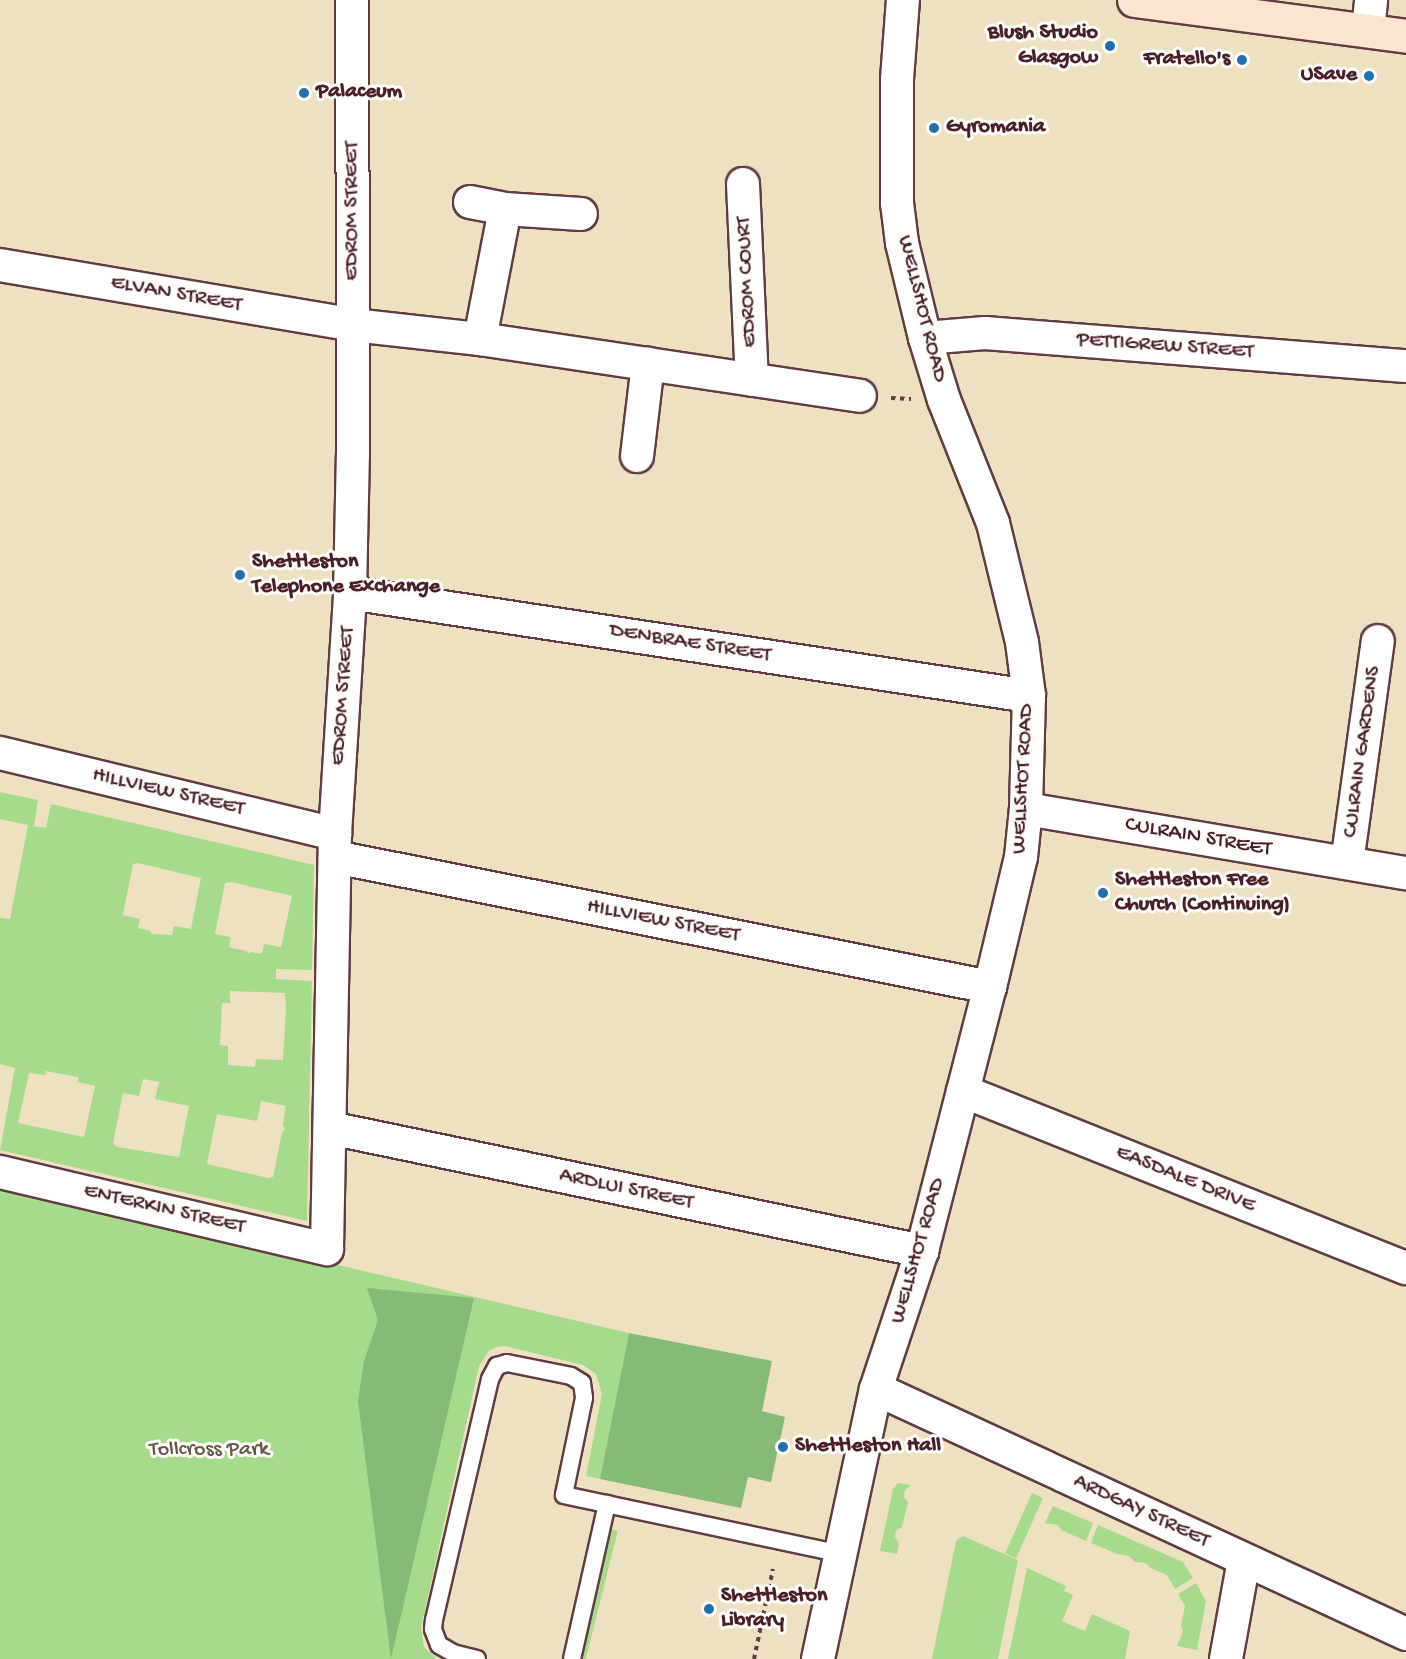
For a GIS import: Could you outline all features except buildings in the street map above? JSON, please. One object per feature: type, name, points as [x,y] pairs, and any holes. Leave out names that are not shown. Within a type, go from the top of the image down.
[{"type":"street","name":"EDROM STREET","points":[[327,1249],[335,845],[350,592],[353,454],[352,0]]},
{"type":"street","name":"WELLSHOT ROAD","points":[[818,1659],[876,1389],[922,1251],[1021,857],[1026,809],[1029,696],[1022,642],[993,523],[944,400],[925,338],[902,243],[897,203],[897,79],[903,0]]},
{"type":"street","points":[[1134,0],[1369,15],[1406,36]]},
{"type":"street","name":"EDROM COURT","points":[[743,184],[752,380]]},
{"type":"street","points":[[470,202],[505,209],[581,214]]},
{"type":"street","points":[[480,339],[505,209]]},
{"type":"street","name":"ELVAN STREET","points":[[1,272],[353,325]]},
{"type":"street","name":"EDROM COURT","points":[[353,325],[480,339],[860,396]]},
{"type":"street","name":"PETTIGREW STREET","points":[[925,338],[985,333],[1406,366]]},
{"type":"street","points":[[637,456],[648,364]]},
{"type":"street","name":"DENBRAE STREET","points":[[350,592],[1029,696]]},
{"type":"street","name":"CULRAIN GARDENS","points":[[1347,863],[1378,641]]},
{"type":"street","name":"HILLVIEW STREET","points":[[0,753],[335,845],[990,987]]},
{"type":"street","name":"CULRAIN STREET","points":[[1026,809],[1406,873]]},
{"type":"street","name":"EASDALE DRIVE","points":[[963,1091],[1406,1268]]},
{"type":"street","name":"ARDLUI STREET","points":[[330,1128],[922,1251]]},
{"type":"street","name":"ENTERKIN STREET","points":[[0,1172],[327,1249]]},
{"type":"street","name":"ARDGAY STREET","points":[[876,1389],[1406,1634]]},
{"type":"street","points":[[1226,1659],[1244,1560]]},
{"type":"lane","points":[[477,1659],[453,1653],[439,1645],[434,1620],[490,1379],[497,1366],[515,1363],[570,1376],[582,1383],[584,1398],[564,1494],[841,1554]]},
{"type":"lane","points":[[572,1659],[607,1504]]},
{"type":"path","points":[[860,396],[944,400]]},
{"type":"path","points":[[754,1659],[773,1569]]},
{"type":"green space","points":[[0,792],[38,800],[34,826],[46,828],[51,804],[314,865],[312,970],[276,969],[276,979],[312,981],[307,1221],[0,1150],[15,1068],[0,1064],[0,918],[10,919],[28,825],[0,819]],"holes":[[[138,863],[201,878],[191,929],[174,926],[172,935],[151,934],[151,931],[138,928],[140,919],[123,915],[133,864]],[[231,882],[292,896],[281,947],[264,944],[262,954],[250,952],[249,954],[246,951],[229,947],[231,937],[215,934],[225,883]],[[230,991],[285,993],[283,1060],[256,1059],[255,1067],[228,1065],[228,1046],[220,1045],[222,1003],[230,1003]],[[46,1071],[78,1077],[78,1082],[95,1086],[84,1137],[18,1123],[29,1073],[45,1075]],[[143,1079],[159,1082],[155,1099],[189,1106],[179,1157],[117,1147],[113,1143],[123,1093],[139,1096]],[[261,1101],[286,1106],[283,1124],[285,1130],[282,1132],[273,1177],[268,1178],[207,1164],[217,1114],[257,1121]]]},
{"type":"green space","name":"Tollcross Park","points":[[0,1186],[629,1333],[600,1479],[586,1476],[602,1394],[596,1374],[583,1365],[505,1346],[497,1347],[489,1351],[479,1366],[421,1628],[424,1647],[437,1659],[0,1659]]},
{"type":"green space","points":[[367,1288],[474,1298],[391,1659],[358,1401],[364,1361],[378,1320]]},
{"type":"green space","points":[[629,1333],[772,1361],[762,1411],[785,1417],[771,1482],[748,1477],[741,1508],[600,1479]]},
{"type":"green space","points":[[898,1483],[911,1485],[905,1490],[904,1497],[908,1502],[902,1527],[896,1531],[895,1537],[899,1543],[897,1554],[880,1551],[893,1489]]},
{"type":"green space","points":[[1032,1493],[1043,1498],[1016,1558],[1005,1553]]},
{"type":"green space","points":[[1053,1506],[1093,1523],[1086,1541],[1061,1530],[1058,1525],[1045,1523]]},
{"type":"green space","points":[[1098,1525],[1183,1562],[1193,1578],[1175,1589],[1167,1575],[1150,1568],[1146,1563],[1135,1562],[1129,1556],[1117,1554],[1091,1543]]},
{"type":"green space","points":[[610,1529],[618,1531],[586,1659],[578,1658]]},
{"type":"green space","points":[[963,1536],[1018,1560],[998,1659],[932,1659],[956,1541]]},
{"type":"green space","points":[[1027,1568],[1066,1586],[1064,1591],[1073,1595],[1062,1621],[1085,1631],[1092,1614],[1130,1631],[1125,1659],[1008,1659]]},
{"type":"green space","points":[[1196,1583],[1206,1601],[1197,1650],[1177,1646],[1183,1631],[1181,1626],[1185,1606],[1178,1594]]},
{"type":"place","name":"Blush Studio Glasgow","points":[[1110,46]]},
{"type":"place","name":"Fratello's","points":[[1242,60]]},
{"type":"place","name":"USave","points":[[1369,76]]},
{"type":"place","name":"Palaceum","points":[[304,93]]},
{"type":"place","name":"Gyromania","points":[[934,128]]},
{"type":"place","name":"Shettleston Telephone Exchange","points":[[240,575]]},
{"type":"place","name":"Shettleston Free Church (Continuing)","points":[[1103,893]]},
{"type":"place","name":"Shettleston Hall","points":[[783,1447]]},
{"type":"place","name":"Shettleston Library","points":[[709,1609]]}]
